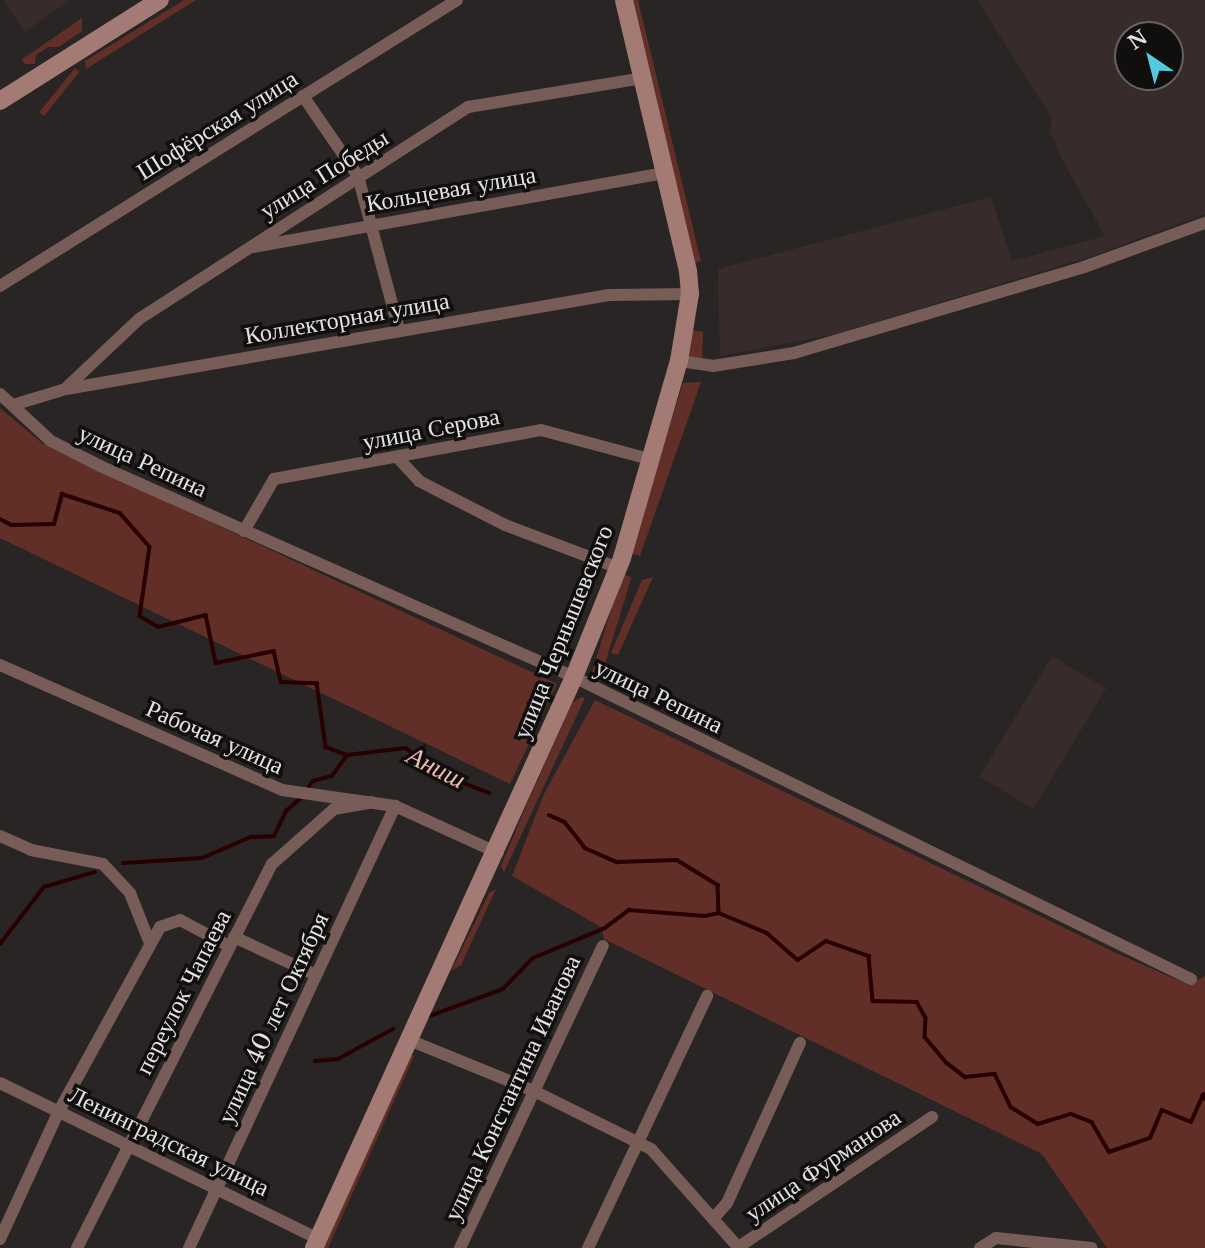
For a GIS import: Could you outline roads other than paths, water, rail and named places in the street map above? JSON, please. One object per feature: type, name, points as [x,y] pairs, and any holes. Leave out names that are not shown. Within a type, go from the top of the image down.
[{"type":"street","points":[[0,101],[160,0]]},
{"type":"street","name":"Шофёрская улица","points":[[0,286],[457,0]]},
{"type":"street","name":"улица Чернышевского","points":[[316,1243],[498,853],[575,677],[618,568],[653,460],[679,361],[691,294],[624,0]]},
{"type":"street","name":"улица Победы","points":[[66,389],[139,319],[468,107],[643,78]]},
{"type":"street","points":[[303,96],[358,176],[399,330]]},
{"type":"street","name":"Кольцевая улица","points":[[246,248],[663,173]]},
{"type":"street","points":[[679,361],[713,366],[794,353],[1084,267],[1205,223]]},
{"type":"street","name":"Коллекторная улица","points":[[13,405],[66,389],[609,295],[691,294]]},
{"type":"street","name":"улица Репина","points":[[0,394],[51,441],[244,531],[575,677],[1191,979]]},
{"type":"street","name":"улица Серова","points":[[244,531],[274,479],[541,430],[653,460]]},
{"type":"street","points":[[397,457],[419,481],[492,519],[618,568]]},
{"type":"street","name":"Рабочая улица","points":[[0,665],[282,790],[395,806],[498,853]]},
{"type":"street","name":"переулок Чапаева","points":[[76,1248],[232,942],[279,856],[334,809],[372,802]]},
{"type":"street","name":"улица 40 лет Октября","points":[[189,1248],[395,806]]},
{"type":"street","points":[[0,836],[31,850],[103,864],[130,893],[149,941]]},
{"type":"street","points":[[0,1239],[60,1111],[149,941],[160,927],[180,920],[316,975]]},
{"type":"street","name":"улица Константина Иванова","points":[[460,1248],[603,946]]},
{"type":"street","points":[[588,1248],[707,996]]},
{"type":"street","points":[[409,1040],[534,1091],[650,1149],[738,1248]]},
{"type":"street","points":[[713,1219],[727,1203],[800,1043]]},
{"type":"street","name":"Ленинградская улица","points":[[0,1083],[216,1188],[316,1243]]},
{"type":"street","name":"улица Фурманова","points":[[738,1248],[932,1117]]},
{"type":"street","points":[[980,1248],[996,1238],[1026,1238],[1091,1248]]},
{"type":"waterway","name":"Аниш","points":[[0,519],[12,525],[54,524],[62,494],[120,513],[150,547],[140,616],[158,627],[206,615],[216,663],[274,651],[281,682],[317,683],[326,747],[347,755],[406,748],[438,773],[489,793]]},
{"type":"waterway","points":[[306,791],[313,781],[332,776],[347,755]]},
{"type":"waterway","points":[[123,863],[202,858],[251,837],[274,836],[286,811],[302,797]]},
{"type":"waterway","name":"Аниш","points":[[549,815],[565,822],[585,848],[617,862],[677,860],[718,885],[719,913],[767,933],[798,960],[826,941],[869,956],[873,1001],[917,1002],[926,1018],[925,1037],[947,1063],[965,1077],[995,1074],[1011,1107],[1038,1124],[1071,1114],[1092,1122],[1109,1152],[1150,1138],[1162,1110],[1191,1122],[1203,1095],[1205,1099]]},
{"type":"waterway","points":[[0,944],[44,887],[95,872]]},
{"type":"waterway","points":[[430,1016],[503,989],[533,958],[605,928],[629,910],[705,916],[719,913]]},
{"type":"waterway","points":[[315,1061],[338,1059],[393,1029]]}]
